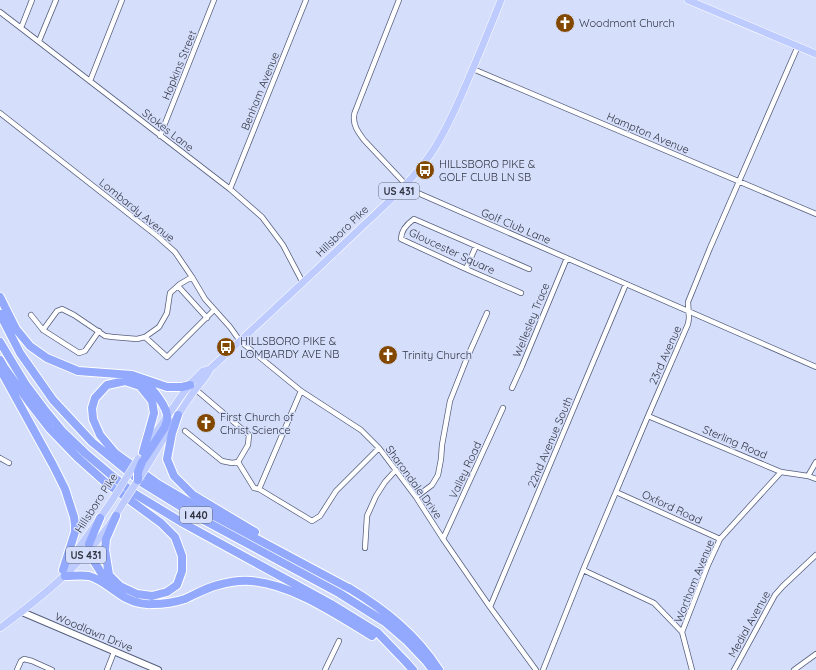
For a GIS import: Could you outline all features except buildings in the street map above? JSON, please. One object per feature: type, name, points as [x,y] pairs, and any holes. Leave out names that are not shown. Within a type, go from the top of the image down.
[{"type":"highway","points":[[0,297],[16,329],[30,346],[47,358],[78,371],[132,375],[167,387],[193,387]]},
{"type":"highway","name":"I 440","points":[[0,314],[20,353],[53,400],[92,442],[141,482],[196,516],[339,593],[385,622],[407,641],[433,670]]},
{"type":"highway","name":"I 440","points":[[0,342],[26,385],[44,409],[69,437],[110,475],[135,494],[183,523],[331,604],[378,633],[413,670]]},
{"type":"highway","points":[[0,360],[29,402],[56,435],[105,482],[161,523],[175,537],[182,556],[182,571],[177,585],[167,592],[152,596],[137,594],[120,586],[109,575],[105,550],[106,539],[116,516]]},
{"type":"highway","points":[[0,369],[54,465],[65,488],[74,517],[75,532],[64,573],[88,576],[111,587]]},
{"type":"highway","points":[[139,378],[149,386],[159,398],[168,415],[165,427],[142,460]]},
{"type":"highway","points":[[138,480],[138,472],[142,460],[154,413],[152,401],[140,386],[125,382],[107,385],[95,398],[92,408],[93,419],[100,435],[115,453],[158,484],[199,508],[354,591]]},
{"type":"highway","points":[[178,415],[172,433],[167,460],[174,476],[194,495],[354,591],[387,614],[409,632],[430,656],[439,670]]},
{"type":"highway","points":[[100,518],[89,544],[88,552],[111,587],[117,593],[126,598],[139,603],[151,604],[184,599],[216,585],[234,582],[251,581],[276,585],[316,603],[374,637],[405,661]]},
{"type":"main road","name":"Hillsboro Pike","points":[[64,573],[113,498],[178,415],[202,371],[210,369],[303,283],[405,185],[434,150],[446,130],[501,0]]},
{"type":"main road","points":[[688,0],[816,54]]},
{"type":"main road","name":"Hillsboro Pike","points":[[168,415],[193,387]]},
{"type":"main road","name":"Hillsboro Pike","points":[[22,612],[88,552],[116,516],[138,480]]},
{"type":"main road","name":"US 431","points":[[0,628],[22,612]]},
{"type":"main road","name":"Woodlawn Drive","points":[[22,612],[158,670]]},
{"type":"street","points":[[21,28],[32,0]]},
{"type":"street","points":[[39,42],[56,0]]},
{"type":"street","points":[[90,81],[122,0]]},
{"type":"street","name":"Hopkins Street","points":[[160,136],[214,0]]},
{"type":"street","name":"Benham Avenue","points":[[230,190],[306,0]]},
{"type":"street","name":"Golf Club Lane","points":[[399,0],[358,104],[354,116],[354,125],[358,133],[405,185],[411,190],[816,367]]},
{"type":"street","name":"Stokes Lane","points":[[0,12],[230,190],[262,217],[284,245],[303,283]]},
{"type":"street","name":"23rd Avenue","points":[[543,670],[583,570],[688,324],[688,302],[798,46]]},
{"type":"street","name":"Hampton Avenue","points":[[473,69],[816,214]]},
{"type":"street","name":"Lombardy Avenue","points":[[0,113],[157,236],[175,252],[205,299],[230,327],[240,341]]},
{"type":"street","name":"Gloucester Square","points":[[521,293],[401,239],[402,233],[408,224],[414,219],[529,269]]},
{"type":"street","points":[[466,269],[476,246]]},
{"type":"street","name":"Wellesley Trace","points":[[512,388],[567,258]]},
{"type":"street","points":[[43,330],[57,311],[62,308],[105,336],[113,338],[137,339],[145,337],[159,327],[168,313],[170,293],[192,277]]},
{"type":"street","name":"22nd Avenue South","points":[[490,607],[626,284]]},
{"type":"street","points":[[178,286],[208,317]]},
{"type":"street","points":[[145,337],[167,357],[214,310]]},
{"type":"street","points":[[416,497],[432,485],[438,475],[450,401],[486,313]]},
{"type":"street","points":[[31,315],[43,330],[79,353],[85,352],[98,331]]},
{"type":"street","name":"Sharondale Drive","points":[[240,341],[301,391],[361,430],[379,448],[416,497],[490,607],[536,670]]},
{"type":"street","points":[[185,431],[222,461],[232,463],[238,462],[248,446],[249,435],[193,387]]},
{"type":"street","points":[[260,489],[301,391]]},
{"type":"street","name":"Valley Road","points":[[443,539],[503,408]]},
{"type":"street","name":"Sterling Road","points":[[648,416],[781,472],[808,476],[816,479]]},
{"type":"street","points":[[238,462],[254,488],[260,489],[312,521],[320,516],[336,491],[379,448]]},
{"type":"street","points":[[0,458],[10,463]]},
{"type":"street","points":[[808,476],[816,462]]},
{"type":"street","points":[[365,548],[367,516],[376,496],[396,470]]},
{"type":"street","name":"Wortham Avenue","points":[[692,670],[682,632],[708,565],[720,539],[781,472]]},
{"type":"street","name":"Oxford Road","points":[[616,492],[720,539]]},
{"type":"street","name":"Medial Avenue","points":[[734,670],[774,595],[816,555]]},
{"type":"street","points":[[583,570],[654,603],[682,632]]},
{"type":"street","points":[[325,670],[339,641]]},
{"type":"street","points":[[107,670],[114,652]]},
{"type":"street","points":[[794,670],[816,654]]},
{"type":"street","points":[[17,670],[21,661],[24,659],[51,670]]},
{"type":"place","name":"Woodmont Church","points":[[565,23]]},
{"type":"place","name":"HILLSBORO PIKE & GOLF CLUB LN SB","points":[[425,170]]},
{"type":"place","name":"HILLSBORO PIKE & LOMBARDY AVE NB","points":[[226,347]]},
{"type":"place","name":"Trinity Church","points":[[388,355]]},
{"type":"place","name":"First Church of Christ Science","points":[[206,423]]}]
